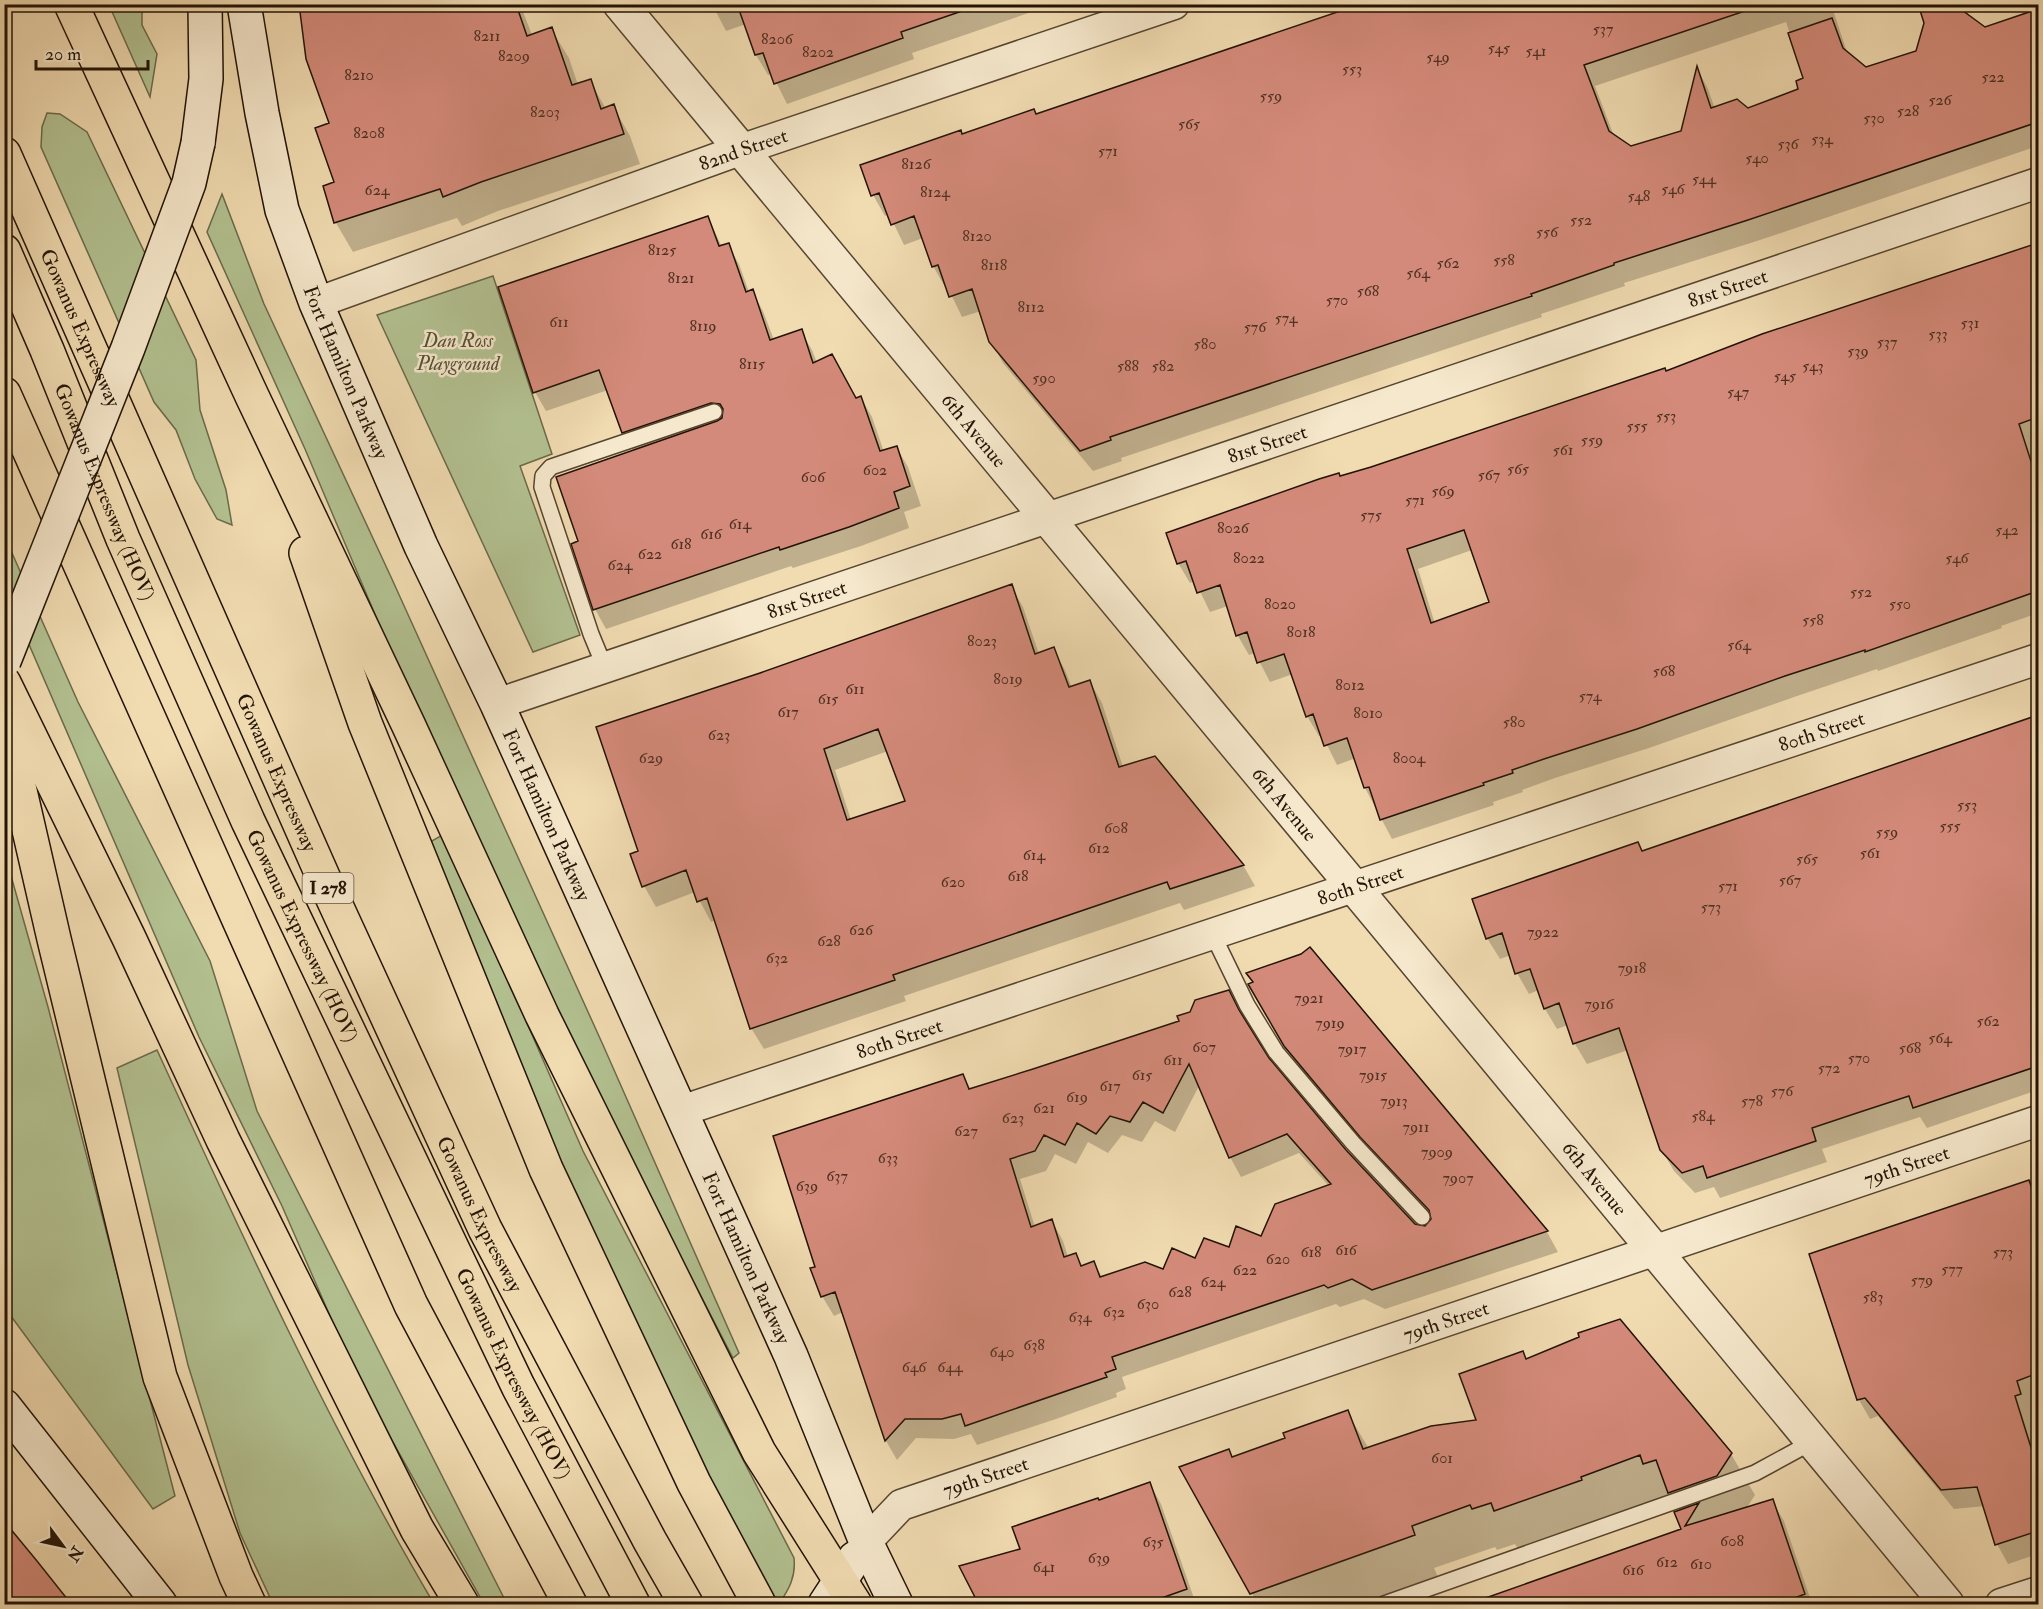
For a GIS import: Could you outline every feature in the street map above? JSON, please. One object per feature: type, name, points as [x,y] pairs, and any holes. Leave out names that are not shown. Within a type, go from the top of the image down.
[{"type":"highway","points":[[71,4],[542,1015],[759,1452],[840,1597]]},
{"type":"highway","name":"Gowanus Expressway","points":[[4,154],[328,888],[485,1229],[644,1530],[687,1605]]},
{"type":"highway","name":"Gowanus Expressway (HOV)","points":[[4,251],[47,350],[123,539],[248,821],[518,1386],[633,1605]]},
{"type":"highway","points":[[4,393],[411,1305],[570,1605]]},
{"type":"highway","points":[[252,396],[365,723],[546,1169],[694,1483],[759,1605]]},
{"type":"highway","points":[[4,683],[129,938],[223,1140],[417,1529],[462,1605]]},
{"type":"highway","points":[[4,721],[160,1377],[249,1605]]},
{"type":"main road","points":[[4,661],[189,183],[198,143],[206,79],[205,4]]},
{"type":"main road","name":"Fort Hamilton Parkway","points":[[244,4],[262,113],[282,210],[316,303],[421,546],[497,704],[681,1111],[790,1356],[866,1542],[896,1605]]},
{"type":"main road","name":"6th Avenue","points":[[621,4],[1947,1605]]},
{"type":"main road","points":[[4,1406],[160,1605]]},
{"type":"main road","points":[[840,1597],[866,1542]]},
{"type":"street","name":"82nd Street","points":[[316,303],[740,150],[1174,4]]},
{"type":"street","name":"81st Street","points":[[497,704],[2038,183]]},
{"type":"street","name":"80th Street","points":[[681,1111],[2038,659]]},
{"type":"street","name":"79th Street","points":[[866,1542],[900,1505],[2038,1121]]},
{"type":"street","points":[[2001,1605],[2038,1592]]},
{"type":"lane","points":[[605,668],[591,634],[542,487],[543,476],[551,467],[714,412]]},
{"type":"lane","points":[[1213,935],[1246,1005],[1276,1052],[1353,1143],[1422,1217]]},
{"type":"lane","points":[[1384,1605],[1755,1473],[1812,1442]]},
{"type":"green space","points":[[109,5],[142,5],[142,25],[157,54],[150,97]]},
{"type":"green space","points":[[47,113],[60,114],[87,132],[196,360],[200,410],[226,490],[232,525],[217,519],[195,479],[176,430],[154,402],[41,147],[42,127]]},
{"type":"green space","points":[[222,194],[264,304],[391,577],[603,1045],[739,1353],[733,1358],[638,1175],[518,927],[385,638],[305,449],[207,232]]},
{"type":"green space","name":"Dan Ross Playground","points":[[493,276],[552,454],[520,466],[580,635],[533,652],[377,315]]},
{"type":"green space","points":[[4,535],[78,702],[210,961],[257,1111],[507,1604],[484,1604],[358,1380],[282,1206],[199,1037],[5,589]]},
{"type":"green space","points":[[444,834],[583,1151],[794,1558],[791,1582],[779,1604],[774,1604],[620,1308],[430,842]]},
{"type":"green space","points":[[4,851],[48,1007],[175,1496],[153,1509],[5,1308]]},
{"type":"green space","points":[[157,1050],[288,1331],[395,1537],[434,1604],[273,1604],[240,1533],[188,1365],[117,1068]]},
{"type":"building","points":[[299,4],[516,4],[527,36],[552,27],[572,85],[591,79],[601,109],[614,104],[624,134],[443,197],[440,189],[334,223],[323,186],[334,182],[315,128],[329,123],[306,59]]},
{"type":"building","points":[[737,4],[967,4],[968,9],[901,32],[903,38],[774,84],[763,53],[755,55]]},
{"type":"building","points":[[1361,4],[1747,4],[1748,10],[1584,65],[1609,131],[1631,146],[1681,131],[1697,66],[1711,108],[1737,99],[1748,108],[1798,89],[1796,81],[1803,78],[1788,33],[1832,18],[1843,48],[1866,67],[1916,51],[1924,23],[1918,4],[1960,4],[1962,10],[1985,27],[2038,9],[2038,122],[1614,263],[1614,265],[1531,294],[1532,296],[1110,437],[1111,440],[1080,451],[989,342],[972,289],[949,297],[938,265],[932,267],[914,216],[891,225],[879,193],[871,196],[860,165],[961,130],[962,134],[1034,109],[1036,114]]},
{"type":"building","points":[[708,216],[719,246],[729,243],[746,292],[753,289],[770,340],[802,329],[813,363],[832,354],[856,398],[861,396],[880,451],[897,446],[910,486],[894,492],[899,508],[780,550],[779,547],[593,610],[571,544],[578,541],[556,477],[717,421],[722,418],[723,409],[720,404],[711,403],[622,433],[599,370],[533,393],[498,287]]},
{"type":"building","points":[[2038,243],[2038,417],[2019,424],[2038,483],[2038,591],[1865,652],[1865,650],[1785,676],[1637,729],[1512,770],[1513,773],[1483,783],[1484,785],[1380,820],[1369,787],[1364,788],[1347,738],[1324,746],[1313,714],[1306,717],[1284,654],[1257,663],[1247,632],[1236,636],[1220,585],[1197,593],[1186,561],[1177,564],[1166,533],[1319,479],[1371,467],[1665,368],[1666,371],[1762,334]],"holes":[[[1464,530],[1489,602],[1431,623],[1407,549]]]},
{"type":"building","points":[[1012,584],[1035,654],[1054,647],[1069,687],[1090,680],[1119,767],[1155,756],[1244,865],[1170,889],[1167,882],[893,975],[895,980],[750,1029],[707,898],[697,902],[686,870],[642,887],[630,854],[638,851],[596,727],[760,673]],"holes":[[[878,729],[905,801],[847,820],[824,749]]]},
{"type":"building","points":[[2038,715],[2038,1066],[1913,1108],[1909,1096],[1812,1128],[1816,1141],[1707,1178],[1703,1166],[1682,1173],[1660,1150],[1619,1028],[1573,1044],[1559,1003],[1544,1009],[1530,969],[1515,974],[1502,933],[1486,939],[1472,899],[1638,842],[1642,851]]},
{"type":"building","points":[[1310,947],[1548,1231],[1372,1290],[1352,1279],[1328,1288],[1324,1285],[1112,1357],[1116,1369],[1105,1373],[1107,1377],[965,1426],[961,1414],[942,1419],[905,1419],[885,1441],[835,1292],[821,1297],[810,1268],[815,1267],[773,1136],[963,1074],[969,1089],[1033,1069],[1179,1021],[1177,1016],[1190,1012],[1195,1000],[1229,990],[1269,1058],[1346,1150],[1415,1224],[1425,1226],[1431,1219],[1429,1210],[1360,1137],[1284,1046],[1248,984],[1253,982],[1246,973],[1301,954]],"holes":[[[1189,1064],[1229,1158],[1287,1134],[1331,1184],[1275,1204],[1261,1236],[1236,1226],[1229,1247],[1204,1238],[1195,1258],[1172,1248],[1163,1269],[1145,1262],[1100,1277],[1094,1261],[1081,1266],[1076,1253],[1064,1257],[1052,1219],[1031,1227],[1010,1159],[1035,1151],[1044,1135],[1065,1145],[1077,1123],[1096,1134],[1110,1116],[1130,1122],[1143,1102],[1163,1113]]]},
{"type":"building","points":[[2029,1180],[2038,1208],[2038,1373],[2017,1381],[2021,1394],[2015,1396],[2038,1470],[2038,1531],[1995,1545],[1977,1487],[1941,1490],[1865,1398],[1857,1400],[1809,1254]]},
{"type":"building","points":[[1620,1319],[1732,1453],[1717,1476],[1668,1493],[1656,1460],[1643,1464],[1640,1455],[1581,1477],[1582,1480],[1494,1511],[1491,1503],[1472,1509],[1470,1505],[1412,1526],[1415,1535],[1250,1594],[1179,1467],[1229,1449],[1232,1457],[1285,1438],[1283,1433],[1348,1410],[1363,1449],[1431,1426],[1476,1420],[1459,1374],[1523,1351],[1526,1359],[1579,1337],[1578,1333]]},
{"type":"building","points":[[1150,1482],[1187,1589],[1142,1605],[979,1605],[959,1566],[1020,1549],[1012,1527]]},
{"type":"building","points":[[1773,1499],[1805,1594],[1776,1605],[1478,1605],[1477,1601],[1681,1529],[1674,1512],[1699,1503],[1685,1526]]},
{"type":"building","points":[[4,1521],[37,1561],[72,1605],[4,1605]]}]
